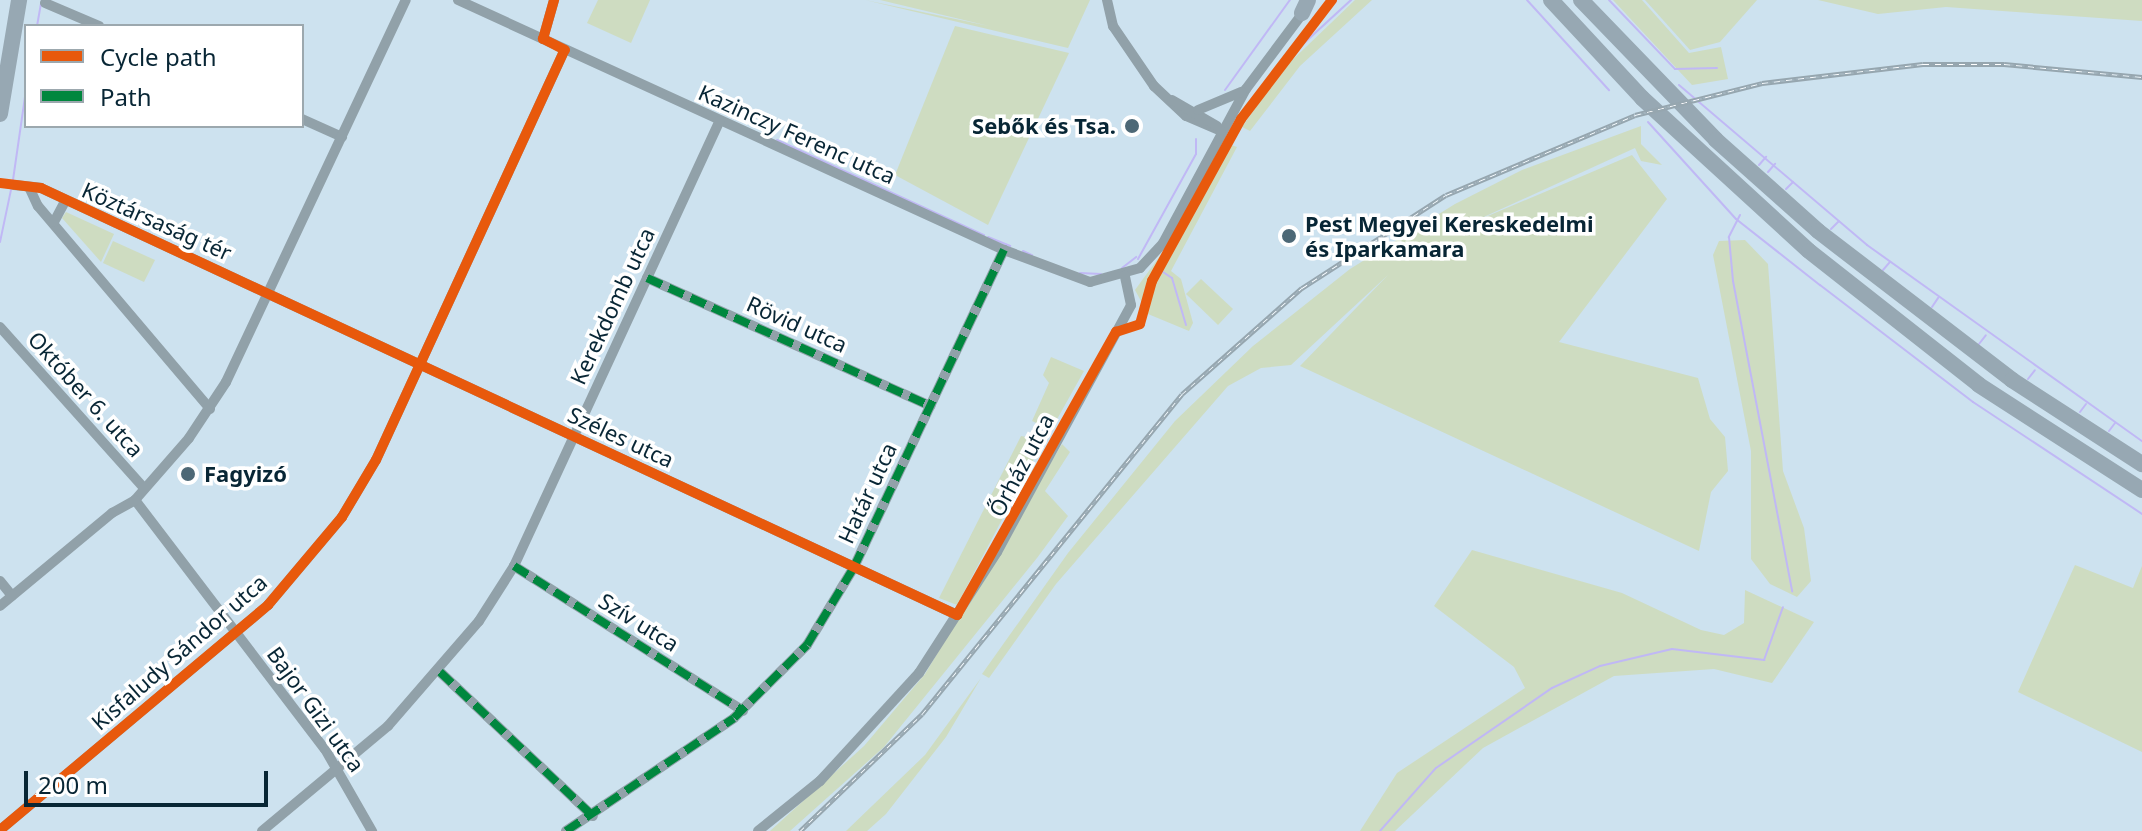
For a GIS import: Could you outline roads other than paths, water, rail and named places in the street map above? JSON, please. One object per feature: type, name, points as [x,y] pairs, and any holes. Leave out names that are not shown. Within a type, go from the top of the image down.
[{"type":"highway","points":[[0,114],[19,0]]},
{"type":"highway","points":[[1551,0],[1704,158],[1832,271],[1979,385],[2142,490]]},
{"type":"highway","points":[[1581,0],[1707,130],[1818,231],[2012,380],[2142,464]]},
{"type":"street","points":[[0,606],[135,500],[210,409],[269,294],[406,0]]},
{"type":"street","name":"Kazinczy Ferenc utca","points":[[458,0],[1069,278],[1125,276]]},
{"type":"street","points":[[543,39],[554,0]]},
{"type":"street","points":[[1107,0],[1134,63],[1167,97],[1198,122],[1221,131]]},
{"type":"street","points":[[1125,276],[1163,243],[1246,89],[1305,6],[1315,0]]},
{"type":"street","points":[[45,3],[94,24]]},
{"type":"street","name":"Kisfaludy Sándor utca","points":[[0,830],[236,634],[342,517],[420,365],[565,50]]},
{"type":"street","points":[[1195,110],[1220,106],[1246,89]]},
{"type":"street","points":[[1167,97],[1195,110],[1221,131]]},
{"type":"street","points":[[304,120],[342,137]]},
{"type":"street","name":"Kerekdomb utca","points":[[262,831],[339,770],[440,672],[514,566],[720,121]]},
{"type":"street","points":[[1198,122],[1208,155]]},
{"type":"street","points":[[14,185],[29,187]]},
{"type":"street","name":"Köztársaság tér","points":[[29,187],[269,294]]},
{"type":"street","name":"Köztársaság tér","points":[[29,187],[54,222],[210,409]]},
{"type":"street","points":[[54,222],[65,201]]},
{"type":"street","name":"Határ utca","points":[[566,831],[593,816],[743,711],[807,645],[854,567],[1004,250]]},
{"type":"street","name":"Őrház utca","points":[[758,831],[876,726],[957,615],[1131,305],[1125,276]]},
{"type":"street","name":"Rövid utca","points":[[647,278],[930,406]]},
{"type":"street","name":"Széles utca","points":[[269,294],[957,615]]},
{"type":"street","name":"Október 6. utca","points":[[0,327],[143,487]]},
{"type":"street","name":"Bajor Gizi utca","points":[[135,500],[339,770],[372,831]]},
{"type":"street","name":"Szív utca","points":[[514,566],[743,711]]},
{"type":"street","points":[[0,581],[12,596]]},
{"type":"street","points":[[440,672],[593,816]]},
{"type":"waterway","points":[[1225,90],[1290,0]]},
{"type":"waterway","points":[[1302,45],[1351,0]]},
{"type":"waterway","points":[[1527,0],[1609,90]]},
{"type":"waterway","points":[[1609,0],[1675,69],[1717,68]]},
{"type":"waterway","points":[[37,24],[41,4]]},
{"type":"waterway","points":[[1679,85],[1867,245],[2142,441]]},
{"type":"waterway","points":[[13,180],[24,104]]},
{"type":"waterway","points":[[1648,122],[1736,219],[1973,402],[2142,514]]},
{"type":"waterway","points":[[1138,259],[1196,154],[1196,139]]},
{"type":"waterway","points":[[777,140],[984,235]]},
{"type":"waterway","points":[[1759,165],[1766,157]]},
{"type":"waterway","points":[[1768,172],[1775,164]]},
{"type":"waterway","points":[[1786,189],[1793,182]]},
{"type":"waterway","points":[[0,242],[11,190]]},
{"type":"waterway","points":[[1740,215],[1729,237],[1733,281],[1792,591]]},
{"type":"waterway","points":[[1831,229],[1839,221]]},
{"type":"waterway","points":[[988,237],[1010,246]]},
{"type":"waterway","points":[[1023,251],[1032,255]]},
{"type":"waterway","points":[[1122,268],[1136,257]]},
{"type":"waterway","points":[[1883,270],[1890,262]]},
{"type":"waterway","points":[[1163,272],[1172,278],[1186,325]]},
{"type":"waterway","points":[[1080,273],[1101,274]]},
{"type":"waterway","points":[[1932,307],[1938,298]]},
{"type":"waterway","points":[[1979,344],[1986,335]]},
{"type":"waterway","points":[[2028,379],[2035,370]]},
{"type":"waterway","points":[[2080,412],[2086,404]]},
{"type":"waterway","points":[[2109,431],[2115,423]]},
{"type":"waterway","points":[[1380,831],[1436,768],[1552,688],[1600,666],[1672,649],[1764,660],[1783,607]]},
{"type":"railway","points":[[800,831],[922,714],[1182,394],[1302,288],[1446,195],[1635,115],[1762,83],[1923,64],[2004,64],[2142,77]]},
{"type":"place","name":"Sebők és Tsa.","points":[[1132,126]]},
{"type":"place","name":"Pest Megyei Kereskedelmi és Iparkamara","points":[[1289,236]]},
{"type":"place","name":"Fagyizó","points":[[188,474]]}]
